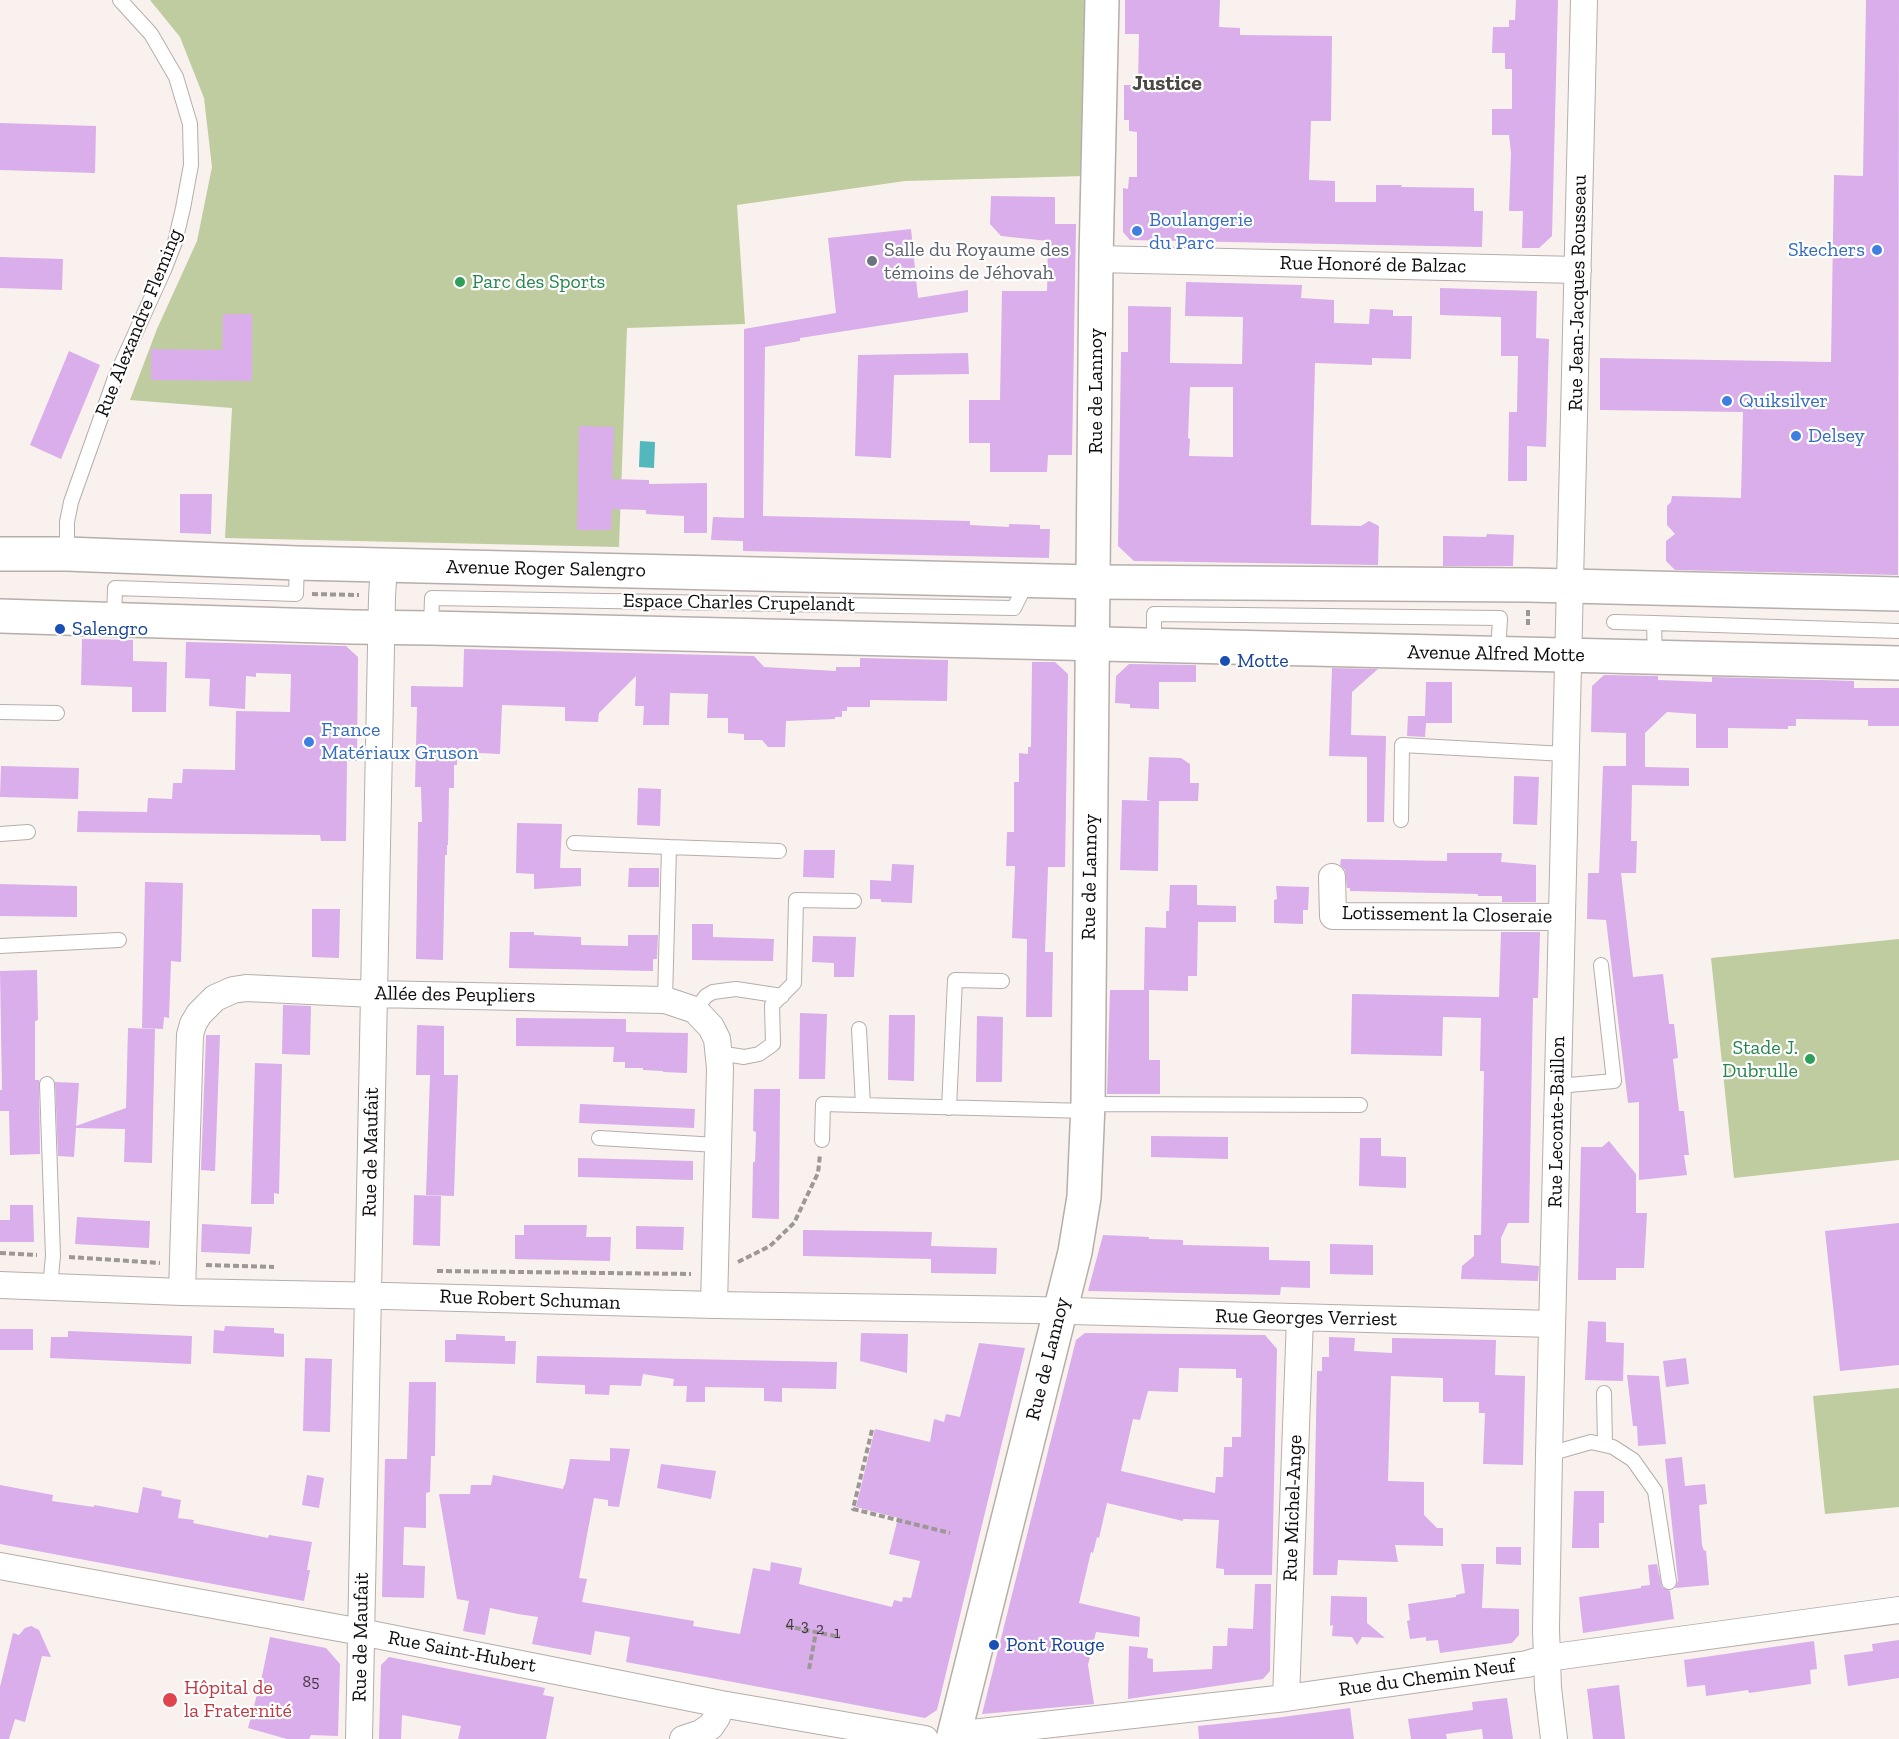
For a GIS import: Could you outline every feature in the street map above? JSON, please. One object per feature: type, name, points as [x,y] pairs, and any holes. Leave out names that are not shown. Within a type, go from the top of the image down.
[{"type":"main road","name":"Rue de Lannoy","points":[[944,1737],[1060,1312],[1075,1252],[1084,1197],[1088,1107],[1096,259],[1102,0]]},
{"type":"main road","name":"Avenue Roger Salengro","points":[[0,554],[67,554],[296,578],[384,564],[1093,582]]},
{"type":"main road","points":[[1093,582],[1528,585],[1899,594]]},
{"type":"main road","points":[[0,616],[381,627],[431,613],[665,618],[1093,645]]},
{"type":"main road","name":"Avenue Alfred Motte","points":[[1093,645],[1899,663]]},
{"type":"street","name":"Rue Jean-Jacques Rousseau","points":[[1570,586],[1584,0]]},
{"type":"street","name":"Rue Honoré de Balzac","points":[[1096,259],[1578,270]]},
{"type":"street","name":"Rue de Maufait","points":[[359,1739],[384,564]]},
{"type":"street","name":"Rue Leconte-Baillon","points":[[1554,1739],[1547,1658],[1549,1454],[1570,586]]},
{"type":"street","name":"Lotissement la Closeraie","points":[[1332,877],[1333,916],[1561,917]]},
{"type":"street","name":"Allée des Peupliers","points":[[182,1292],[189,1047],[193,1024],[199,1014],[215,998],[232,990],[246,988],[374,994],[665,1000],[686,1005],[695,1010]]},
{"type":"street","points":[[695,1010],[711,1027],[717,1039],[720,1068],[714,1305]]},
{"type":"street","name":"Rue Robert Schuman","points":[[0,1285],[182,1292],[1060,1312]]},
{"type":"street","name":"Rue Georges Verriest","points":[[1060,1312],[1552,1324]]},
{"type":"street","name":"Rue Michel-Ange","points":[[1286,1698],[1299,1317]]},
{"type":"street","name":"Rue Saint-Hubert","points":[[0,1566],[361,1632],[721,1704],[944,1737]]},
{"type":"street","name":"Rue du Chemin Neuf","points":[[944,1737],[1286,1698],[1527,1664],[1547,1658],[1899,1610]]},
{"type":"street","points":[[683,1739],[701,1733],[711,1726],[721,1704]]},
{"type":"lane","name":"Rue Alexandre Fleming","points":[[67,554],[67,522],[71,502],[115,378],[175,242],[191,165],[190,124],[176,77],[151,33],[120,0]]},
{"type":"lane","points":[[114,619],[115,588],[296,578]]},
{"type":"lane","name":"Espace Charles Crupelandt","points":[[665,618],[1014,608],[1028,580]]},
{"type":"lane","points":[[1614,622],[1899,631]]},
{"type":"lane","points":[[1654,623],[1655,658]]},
{"type":"lane","points":[[0,712],[57,713]]},
{"type":"lane","points":[[1401,820],[1402,745],[1565,754]]},
{"type":"lane","points":[[0,834],[28,832]]},
{"type":"lane","points":[[574,843],[779,851]]},
{"type":"lane","points":[[665,1000],[669,847]]},
{"type":"lane","points":[[719,1053],[744,1057],[759,1054],[773,1044],[772,1005],[794,983],[796,900],[854,901]]},
{"type":"lane","points":[[0,946],[119,940]]},
{"type":"lane","points":[[1558,1086],[1614,1081],[1601,965]]},
{"type":"lane","points":[[949,1108],[955,980],[1002,981]]},
{"type":"lane","points":[[695,1010],[706,996],[713,992],[736,990],[782,996]]},
{"type":"lane","points":[[859,1029],[863,1106]]},
{"type":"lane","points":[[47,1084],[53,1256],[50,1287]]},
{"type":"lane","points":[[822,1140],[823,1104],[949,1108],[1360,1105]]},
{"type":"lane","points":[[599,1138],[717,1145]]},
{"type":"lane","points":[[1604,1393],[1605,1445]]},
{"type":"lane","points":[[1549,1454],[1591,1442],[1613,1447],[1633,1460],[1655,1491],[1669,1582]]},
{"type":"path","points":[[1514,654],[1528,585]]},
{"type":"path","points":[[428,1271],[715,1274],[770,1246],[794,1222],[818,1173],[822,1140]]},
{"type":"path","points":[[0,1253],[275,1267]]},
{"type":"path","points":[[872,1430],[853,1509],[950,1533]]},
{"type":"path","points":[[786,1626],[840,1637]]},
{"type":"path","points":[[809,1669],[816,1632]]},
{"type":"green space","name":"Parc des Sports","points":[[150,0],[1085,0],[1085,176],[905,181],[737,205],[745,324],[627,328],[619,547],[225,538],[232,408],[130,400],[157,329],[197,241],[212,167],[204,98],[180,37]]},
{"type":"green space","name":"Stade J. Dubrulle","points":[[1899,939],[1899,1160],[1734,1178],[1711,958]]},
{"type":"green space","points":[[1899,1388],[1899,1507],[1825,1514],[1813,1396]]},
{"type":"water","points":[[640,441],[655,442],[654,468],[639,467]]},
{"type":"building","points":[[1125,0],[1220,0],[1219,27],[1240,28],[1240,35],[1332,36],[1331,121],[1311,121],[1309,180],[1335,181],[1335,202],[1376,202],[1376,185],[1474,188],[1474,211],[1483,211],[1482,247],[1130,240],[1123,232],[1123,188],[1128,189],[1129,177],[1137,177],[1137,132],[1129,131],[1129,120],[1124,120],[1124,85],[1138,85],[1139,34],[1125,34]]},
{"type":"building","points":[[1516,0],[1558,0],[1552,236],[1539,248],[1522,248],[1523,211],[1509,211],[1511,153],[1509,135],[1492,135],[1492,109],[1512,109],[1512,69],[1505,69],[1505,53],[1492,53],[1493,27],[1509,27],[1509,20],[1515,20]]},
{"type":"building","points":[[1866,0],[1899,0],[1898,575],[1675,570],[1666,561],[1666,541],[1675,534],[1667,525],[1667,506],[1672,496],[1741,498],[1743,412],[1600,410],[1600,358],[1831,362],[1834,175],[1863,176]]},
{"type":"building","points":[[0,123],[96,126],[95,173],[0,170]]},
{"type":"building","points":[[991,196],[1055,197],[1055,224],[1076,224],[1072,455],[1048,455],[1047,472],[990,472],[990,443],[969,443],[969,400],[1000,400],[1002,291],[1047,291],[1048,241],[1001,236],[990,224]]},
{"type":"building","points":[[911,229],[918,298],[968,290],[968,312],[800,338],[800,341],[765,347],[763,516],[970,521],[970,525],[1009,527],[1009,524],[1040,525],[1040,529],[1050,529],[1049,558],[743,551],[743,541],[711,540],[713,517],[744,518],[744,329],[836,313],[828,238]]},
{"type":"building","points":[[0,257],[63,259],[62,290],[0,288]]},
{"type":"building","points":[[1186,282],[1302,285],[1301,298],[1334,300],[1334,323],[1369,324],[1370,309],[1393,310],[1393,316],[1412,316],[1411,359],[1372,358],[1372,365],[1315,363],[1311,525],[1361,526],[1369,521],[1379,526],[1378,565],[1134,561],[1118,546],[1121,352],[1128,352],[1128,306],[1171,307],[1170,363],[1242,364],[1243,317],[1185,316]],"holes":[[[1190,387],[1233,387],[1233,457],[1189,456]]]},
{"type":"building","points":[[1440,288],[1537,291],[1536,338],[1549,339],[1546,447],[1527,446],[1527,481],[1508,481],[1509,412],[1517,412],[1518,356],[1501,356],[1501,317],[1440,315]]},
{"type":"building","points":[[223,314],[252,314],[252,381],[151,380],[151,349],[222,350]]},
{"type":"building","points":[[69,351],[100,365],[61,459],[30,445]]},
{"type":"building","points":[[968,353],[969,374],[894,375],[891,458],[855,456],[858,355]]},
{"type":"building","points":[[579,426],[614,427],[612,479],[649,480],[649,484],[707,483],[707,533],[684,533],[684,516],[646,514],[646,510],[612,509],[611,530],[577,530]]},
{"type":"building","points":[[180,494],[212,494],[211,534],[180,533]]},
{"type":"building","points":[[1487,534],[1514,535],[1513,566],[1443,566],[1443,536],[1486,537]]},
{"type":"building","points":[[82,639],[133,640],[133,661],[167,662],[166,712],[132,712],[132,687],[81,685]]},
{"type":"building","name":"France Matériaux Gruson","points":[[186,642],[346,646],[358,657],[357,761],[347,761],[346,841],[321,841],[320,835],[77,832],[78,811],[147,812],[148,798],[172,799],[173,783],[182,783],[183,769],[235,770],[236,711],[290,712],[291,674],[256,673],[256,677],[246,676],[245,709],[209,706],[210,679],[185,678]]},
{"type":"building","points":[[464,649],[754,656],[764,667],[836,671],[836,667],[860,667],[860,658],[948,660],[947,701],[870,700],[870,707],[847,707],[847,711],[842,711],[842,717],[835,717],[835,719],[786,721],[785,747],[768,747],[762,740],[744,740],[744,734],[728,733],[728,718],[707,718],[708,694],[670,693],[669,725],[643,725],[644,706],[635,706],[636,676],[599,713],[598,722],[565,721],[565,707],[502,705],[500,754],[457,752],[457,765],[454,765],[454,788],[449,788],[443,960],[416,959],[418,822],[422,822],[421,787],[415,787],[417,707],[411,707],[411,686],[463,687]]},
{"type":"building","points":[[1032,662],[1055,662],[1068,674],[1065,867],[1048,867],[1045,952],[1053,952],[1052,1017],[1026,1017],[1027,939],[1012,938],[1015,866],[1006,866],[1007,832],[1014,832],[1014,782],[1019,782],[1019,753],[1028,754],[1028,747],[1031,747]]},
{"type":"building","points":[[1129,664],[1196,665],[1196,682],[1159,682],[1159,709],[1130,708],[1130,704],[1115,703],[1116,676]]},
{"type":"building","points":[[1332,668],[1378,669],[1352,692],[1351,735],[1386,736],[1384,822],[1367,822],[1367,757],[1329,756]]},
{"type":"building","points":[[1604,675],[1658,676],[1658,680],[1712,682],[1712,677],[1854,681],[1854,688],[1899,688],[1899,726],[1868,726],[1868,720],[1796,719],[1796,726],[1788,726],[1788,729],[1728,728],[1728,748],[1696,748],[1696,714],[1667,712],[1645,733],[1645,767],[1689,768],[1689,786],[1632,785],[1631,841],[1637,841],[1636,873],[1621,873],[1633,977],[1663,974],[1669,1024],[1674,1024],[1678,1058],[1673,1059],[1679,1111],[1684,1111],[1689,1155],[1684,1155],[1687,1175],[1639,1180],[1639,1102],[1628,1103],[1606,920],[1587,919],[1588,873],[1599,873],[1603,766],[1626,766],[1626,733],[1591,732],[1592,686]]},
{"type":"building","points":[[1426,682],[1452,682],[1452,723],[1426,723],[1425,737],[1407,736],[1408,716],[1425,716]]},
{"type":"building","points":[[1149,757],[1181,758],[1190,764],[1190,783],[1199,783],[1198,801],[1159,801],[1158,871],[1120,870],[1122,800],[1152,801],[1147,800]]},
{"type":"building","points":[[1,766],[79,768],[78,799],[0,797]]},
{"type":"building","points":[[1514,776],[1539,777],[1537,825],[1513,824]]},
{"type":"building","points":[[638,788],[661,789],[660,826],[637,825]]},
{"type":"building","points":[[517,823],[562,824],[560,868],[581,868],[581,886],[534,889],[534,874],[516,873]]},
{"type":"building","points":[[804,850],[835,850],[834,878],[803,877]]},
{"type":"building","points":[[1447,853],[1502,853],[1501,862],[1536,865],[1536,902],[1502,902],[1502,896],[1478,896],[1478,894],[1350,891],[1350,888],[1347,888],[1345,870],[1340,865],[1341,859],[1447,861]]},
{"type":"building","points":[[892,864],[914,865],[912,903],[881,902],[881,899],[870,899],[870,880],[891,881]]},
{"type":"building","points":[[629,868],[659,868],[659,887],[628,887]]},
{"type":"building","points":[[145,882],[183,883],[181,962],[171,961],[169,1018],[164,1017],[163,1029],[142,1028]]},
{"type":"building","points":[[0,884],[77,886],[77,917],[0,916]]},
{"type":"building","points":[[1170,885],[1197,885],[1197,905],[1236,906],[1236,922],[1198,922],[1197,976],[1188,976],[1188,991],[1149,990],[1149,1060],[1160,1060],[1160,1094],[1107,1094],[1110,990],[1144,990],[1145,927],[1166,928]]},
{"type":"building","points":[[1276,886],[1309,887],[1308,910],[1303,910],[1303,924],[1274,923]]},
{"type":"building","points":[[312,909],[340,909],[339,958],[312,957]]},
{"type":"building","points":[[692,924],[713,924],[713,937],[774,939],[773,961],[692,960]]},
{"type":"building","points":[[510,932],[581,937],[581,945],[628,946],[628,935],[658,935],[657,959],[653,959],[653,971],[509,968]]},
{"type":"building","points":[[1501,932],[1540,932],[1538,998],[1533,998],[1529,1223],[1508,1223],[1501,1238],[1501,1263],[1539,1266],[1538,1281],[1461,1279],[1462,1266],[1474,1256],[1474,1235],[1481,1235],[1484,1071],[1480,1071],[1481,1018],[1443,1017],[1442,1056],[1351,1054],[1352,994],[1499,997]]},
{"type":"building","points":[[813,936],[856,937],[854,977],[834,977],[834,963],[812,962]]},
{"type":"building","points":[[37,970],[38,1020],[35,1021],[35,1080],[39,1080],[40,1154],[10,1155],[9,1111],[0,1111],[0,1090],[2,1090],[0,971]]},
{"type":"building","points":[[283,1005],[311,1006],[310,1055],[282,1054]]},
{"type":"building","points":[[800,1013],[827,1014],[825,1079],[799,1079]]},
{"type":"building","points":[[889,1015],[915,1015],[914,1081],[888,1080]]},
{"type":"building","points":[[977,1016],[1003,1017],[1002,1082],[976,1082]]},
{"type":"building","points":[[516,1018],[626,1019],[626,1032],[688,1033],[687,1073],[625,1068],[625,1062],[613,1062],[614,1047],[516,1046]]},
{"type":"building","points":[[417,1025],[444,1026],[444,1075],[416,1075]]},
{"type":"building","points":[[128,1028],[155,1029],[152,1163],[124,1162],[125,1129],[76,1128],[74,1157],[58,1156],[55,1082],[79,1083],[76,1126],[126,1108]]},
{"type":"building","points":[[206,1035],[220,1035],[215,1171],[201,1170]]},
{"type":"building","points":[[255,1063],[282,1064],[279,1194],[274,1193],[274,1204],[251,1204]]},
{"type":"building","points":[[430,1075],[458,1075],[454,1196],[426,1195]]},
{"type":"building","points":[[754,1089],[780,1089],[779,1219],[752,1218],[756,1132],[753,1131]]},
{"type":"building","points":[[580,1104],[695,1109],[694,1128],[579,1123]]},
{"type":"building","points":[[1151,1136],[1228,1137],[1228,1159],[1151,1157]]},
{"type":"building","points":[[1360,1138],[1381,1138],[1381,1156],[1406,1157],[1406,1188],[1359,1186]]},
{"type":"building","points":[[1609,1141],[1636,1174],[1636,1213],[1647,1213],[1644,1268],[1616,1268],[1616,1280],[1578,1280],[1581,1147],[1602,1147]]},
{"type":"building","points":[[578,1158],[693,1161],[693,1180],[578,1177]]},
{"type":"building","points":[[414,1195],[441,1196],[440,1246],[413,1245]]},
{"type":"building","points":[[10,1205],[33,1205],[34,1242],[0,1242],[0,1220],[10,1220]]},
{"type":"building","points":[[77,1217],[150,1221],[149,1248],[75,1244]]},
{"type":"building","points":[[1899,1223],[1899,1365],[1840,1371],[1825,1231]]},
{"type":"building","points":[[202,1224],[252,1227],[250,1254],[201,1252]]},
{"type":"building","points":[[524,1225],[587,1225],[586,1237],[611,1237],[610,1261],[515,1259],[515,1235],[524,1235]]},
{"type":"building","points":[[636,1226],[684,1227],[683,1250],[636,1249]]},
{"type":"building","points":[[803,1230],[932,1232],[931,1246],[997,1248],[996,1274],[931,1273],[931,1259],[803,1256]]},
{"type":"building","points":[[1103,1235],[1183,1240],[1183,1245],[1269,1247],[1269,1260],[1310,1261],[1310,1288],[1281,1287],[1280,1295],[1088,1291]]},
{"type":"building","points":[[1330,1244],[1373,1245],[1373,1275],[1330,1274]]},
{"type":"building","points":[[1588,1321],[1606,1322],[1606,1342],[1624,1343],[1623,1381],[1585,1380]]},
{"type":"building","points":[[225,1326],[274,1328],[274,1333],[284,1334],[284,1357],[213,1353],[214,1330],[224,1331]]},
{"type":"building","points":[[0,1329],[33,1329],[33,1350],[0,1350]]},
{"type":"building","points":[[68,1331],[192,1336],[191,1364],[50,1358],[51,1337],[68,1337]]},
{"type":"building","points":[[861,1333],[908,1334],[907,1373],[860,1361]]},
{"type":"building","points":[[1085,1333],[1265,1335],[1277,1349],[1272,1575],[1224,1575],[1224,1569],[1216,1568],[1219,1520],[1183,1519],[1183,1521],[1107,1503],[1099,1538],[1097,1537],[1093,1553],[1091,1552],[1079,1603],[1140,1617],[1139,1637],[1096,1632],[1088,1665],[1094,1704],[982,1714],[1076,1340]],"holes":[[[1179,1368],[1236,1369],[1236,1378],[1242,1378],[1241,1437],[1232,1437],[1232,1447],[1224,1447],[1223,1477],[1216,1477],[1215,1493],[1121,1471],[1133,1419],[1140,1420],[1148,1391],[1178,1392]]]},
{"type":"building","points":[[456,1334],[505,1336],[505,1341],[516,1341],[515,1364],[445,1362],[445,1340],[456,1340]]},
{"type":"building","points":[[1329,1337],[1355,1338],[1354,1351],[1392,1353],[1392,1338],[1496,1340],[1495,1375],[1525,1376],[1523,1465],[1483,1464],[1485,1413],[1479,1413],[1479,1402],[1443,1402],[1443,1378],[1391,1376],[1388,1481],[1424,1482],[1424,1515],[1437,1528],[1443,1528],[1443,1546],[1395,1545],[1398,1562],[1338,1560],[1337,1575],[1313,1575],[1317,1371],[1322,1371],[1322,1357],[1329,1357]]},
{"type":"building","points":[[979,1343],[1025,1348],[937,1710],[925,1718],[626,1662],[630,1637],[595,1631],[591,1655],[532,1644],[538,1617],[490,1608],[485,1635],[463,1631],[469,1601],[457,1599],[439,1494],[470,1494],[471,1485],[491,1485],[493,1475],[563,1489],[570,1459],[610,1461],[610,1448],[630,1449],[619,1507],[608,1506],[608,1500],[594,1498],[579,1578],[587,1579],[582,1602],[694,1621],[693,1626],[740,1634],[753,1568],[770,1571],[771,1562],[802,1568],[799,1584],[892,1607],[894,1600],[902,1602],[903,1597],[911,1598],[920,1561],[889,1554],[898,1518],[856,1507],[875,1429],[930,1442],[934,1419],[944,1422],[946,1414],[960,1417]]},
{"type":"building","points":[[537,1356],[837,1362],[836,1389],[782,1388],[782,1402],[764,1401],[764,1388],[705,1387],[705,1402],[686,1402],[687,1386],[673,1386],[674,1379],[643,1374],[641,1386],[610,1385],[609,1395],[585,1394],[585,1385],[536,1383]]},
{"type":"building","points":[[305,1358],[332,1359],[330,1432],[303,1431]]},
{"type":"building","points":[[1686,1358],[1689,1384],[1666,1387],[1663,1361]]},
{"type":"building","points":[[1627,1375],[1659,1376],[1666,1444],[1638,1446],[1637,1426],[1633,1426]]},
{"type":"building","points":[[409,1382],[436,1382],[435,1456],[431,1456],[430,1492],[426,1493],[426,1528],[404,1527],[403,1565],[425,1566],[424,1598],[382,1597],[385,1459],[407,1459]]},
{"type":"building","points":[[1682,1457],[1685,1486],[1705,1484],[1707,1504],[1699,1505],[1702,1545],[1704,1551],[1706,1550],[1709,1585],[1675,1588],[1678,1581],[1665,1459]]},
{"type":"building","points":[[661,1464],[716,1471],[711,1499],[657,1488]]},
{"type":"building","points":[[307,1475],[324,1478],[319,1508],[302,1505]]},
{"type":"building","points":[[0,1485],[53,1495],[52,1501],[94,1507],[94,1505],[138,1513],[143,1487],[162,1491],[161,1496],[181,1500],[178,1518],[194,1520],[193,1523],[268,1538],[269,1535],[312,1542],[304,1601],[0,1544]]},
{"type":"building","points":[[1574,1491],[1604,1491],[1604,1523],[1599,1523],[1599,1548],[1572,1548]]},
{"type":"building","points":[[1496,1547],[1521,1547],[1521,1565],[1496,1564]]},
{"type":"building","points":[[1461,1564],[1484,1564],[1482,1608],[1519,1609],[1519,1635],[1512,1643],[1440,1653],[1438,1640],[1426,1641],[1426,1637],[1410,1639],[1407,1621],[1410,1620],[1408,1604],[1456,1597],[1456,1595],[1465,1593]]},
{"type":"building","points":[[1657,1564],[1662,1587],[1670,1591],[1674,1619],[1583,1633],[1579,1597],[1650,1585],[1648,1565]]},
{"type":"building","points":[[1255,1584],[1271,1584],[1270,1671],[1263,1679],[1128,1699],[1129,1646],[1148,1648],[1147,1658],[1153,1659],[1153,1672],[1212,1669],[1213,1646],[1227,1646],[1228,1628],[1253,1629]]},
{"type":"building","points":[[1331,1596],[1367,1597],[1367,1623],[1385,1638],[1362,1637],[1357,1645],[1352,1637],[1332,1636]]},
{"type":"building","points":[[31,1626],[39,1630],[51,1657],[42,1656],[25,1722],[15,1719],[9,1739],[0,1739],[0,1687],[13,1633],[19,1635],[25,1628]]},
{"type":"building","points":[[270,1637],[326,1648],[340,1664],[338,1736],[311,1735],[309,1739],[287,1739],[248,1728]]},
{"type":"building","points":[[1899,1640],[1899,1678],[1848,1686],[1844,1655],[1873,1651],[1872,1644]]},
{"type":"building","points":[[1814,1641],[1817,1669],[1810,1670],[1811,1684],[1749,1693],[1748,1690],[1706,1696],[1705,1685],[1687,1687],[1684,1660]]},
{"type":"building","points":[[389,1657],[545,1688],[543,1695],[554,1697],[546,1739],[458,1739],[461,1726],[402,1715],[401,1739],[379,1739],[381,1665]]},
{"type":"building","points":[[1619,1685],[1625,1739],[1593,1739],[1587,1689]]},
{"type":"building","points":[[1507,1698],[1513,1739],[1483,1739],[1482,1729],[1446,1734],[1447,1739],[1411,1739],[1408,1719],[1473,1710],[1472,1702]]},
{"type":"building","points":[[1350,1708],[1354,1739],[1199,1739],[1198,1726]]},
{"type":"place","name":"Boulangerie du Parc","points":[[1137,231]]},
{"type":"place","name":"Skechers","points":[[1877,250]]},
{"type":"place","name":"Salle du Royaume des témoins de Jéhovah","points":[[872,261]]},
{"type":"place","name":"Parc des Sports","points":[[460,282]]},
{"type":"place","name":"Quiksilver","points":[[1727,401]]},
{"type":"place","name":"Delsey","points":[[1796,436]]},
{"type":"place","name":"Salengro","points":[[60,629]]},
{"type":"place","name":"Motte","points":[[1225,661]]},
{"type":"place","name":"France Matériaux Gruson","points":[[309,742]]},
{"type":"place","name":"Stade J. Dubrulle","points":[[1810,1059]]},
{"type":"place","name":"Pont Rouge","points":[[994,1645]]},
{"type":"place","name":"Hôpital de la Fraternité","points":[[170,1700]]},
{"type":"district","name":"Justice","points":[[1167,84]]}]
